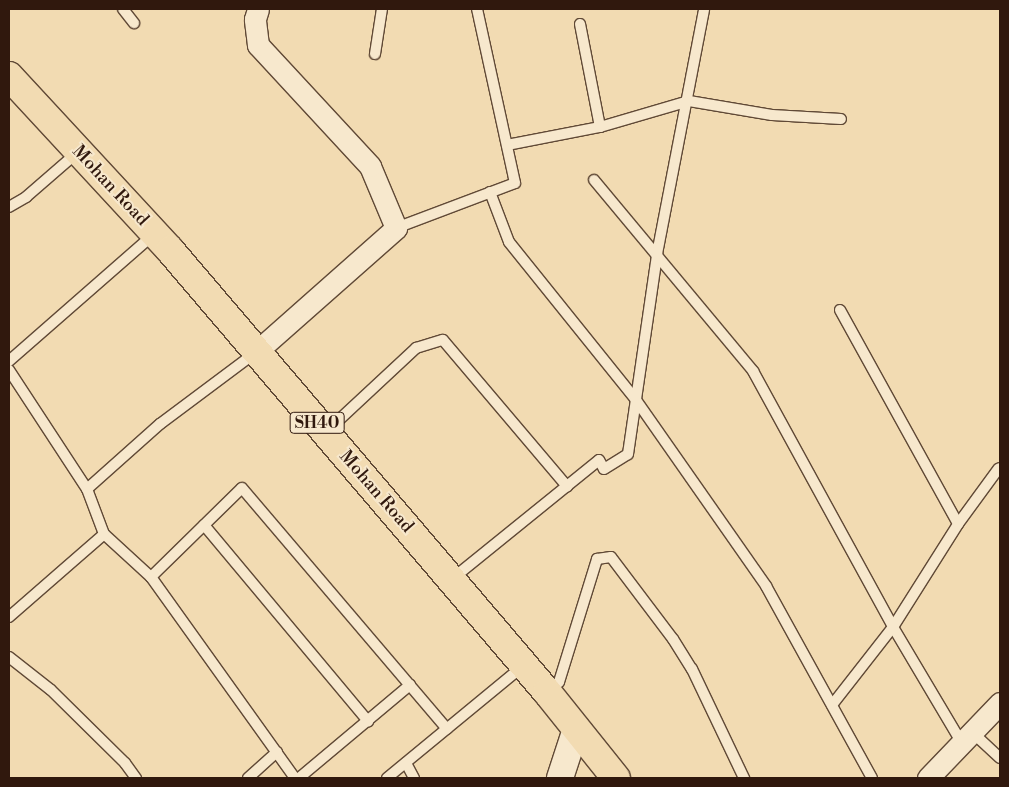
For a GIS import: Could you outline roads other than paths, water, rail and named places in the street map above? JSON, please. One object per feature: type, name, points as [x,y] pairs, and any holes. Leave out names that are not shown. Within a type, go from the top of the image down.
[{"type":"main road","name":"Mohan Road","points":[[9,76],[154,234],[524,664],[616,778]]},
{"type":"street","points":[[256,352],[396,228],[370,166],[258,45],[254,19],[258,9]]},
{"type":"street","points":[[928,778],[1000,703]]},
{"type":"street","points":[[560,778],[576,728]]},
{"type":"lane","points":[[123,9],[134,23]]},
{"type":"lane","points":[[375,54],[382,9]]},
{"type":"lane","points":[[396,228],[515,182],[477,9]]},
{"type":"lane","points":[[451,580],[599,460],[604,469],[628,454],[658,254],[704,9]]},
{"type":"lane","points":[[580,24],[600,127]]},
{"type":"lane","points":[[507,144],[600,127],[688,101],[772,115],[841,119]]},
{"type":"lane","points":[[9,207],[26,197],[78,151]]},
{"type":"lane","points":[[594,180],[658,254],[753,371],[893,627],[967,738],[1000,758]]},
{"type":"lane","points":[[490,192],[509,242],[636,400],[766,586],[872,778]]},
{"type":"lane","points":[[9,362],[154,234]]},
{"type":"lane","points":[[840,310],[958,524]]},
{"type":"lane","points":[[325,433],[416,348],[444,340],[566,486]]},
{"type":"lane","points":[[87,489],[160,424],[256,352]]},
{"type":"lane","points":[[9,370],[87,489],[104,534],[151,577],[297,778],[410,686]]},
{"type":"lane","points":[[832,705],[893,627],[958,524],[999,468]]},
{"type":"lane","points":[[151,577],[242,488],[447,729]]},
{"type":"lane","points":[[204,525],[368,721]]},
{"type":"lane","points":[[9,617],[104,534]]},
{"type":"lane","points":[[547,692],[559,682],[597,559],[611,557],[673,639],[692,669],[744,778]]},
{"type":"lane","points":[[9,657],[51,690],[125,763],[136,778]]},
{"type":"lane","points":[[387,778],[524,664]]},
{"type":"lane","points":[[248,778],[277,752]]},
{"type":"lane","points":[[406,763],[414,778]]}]
